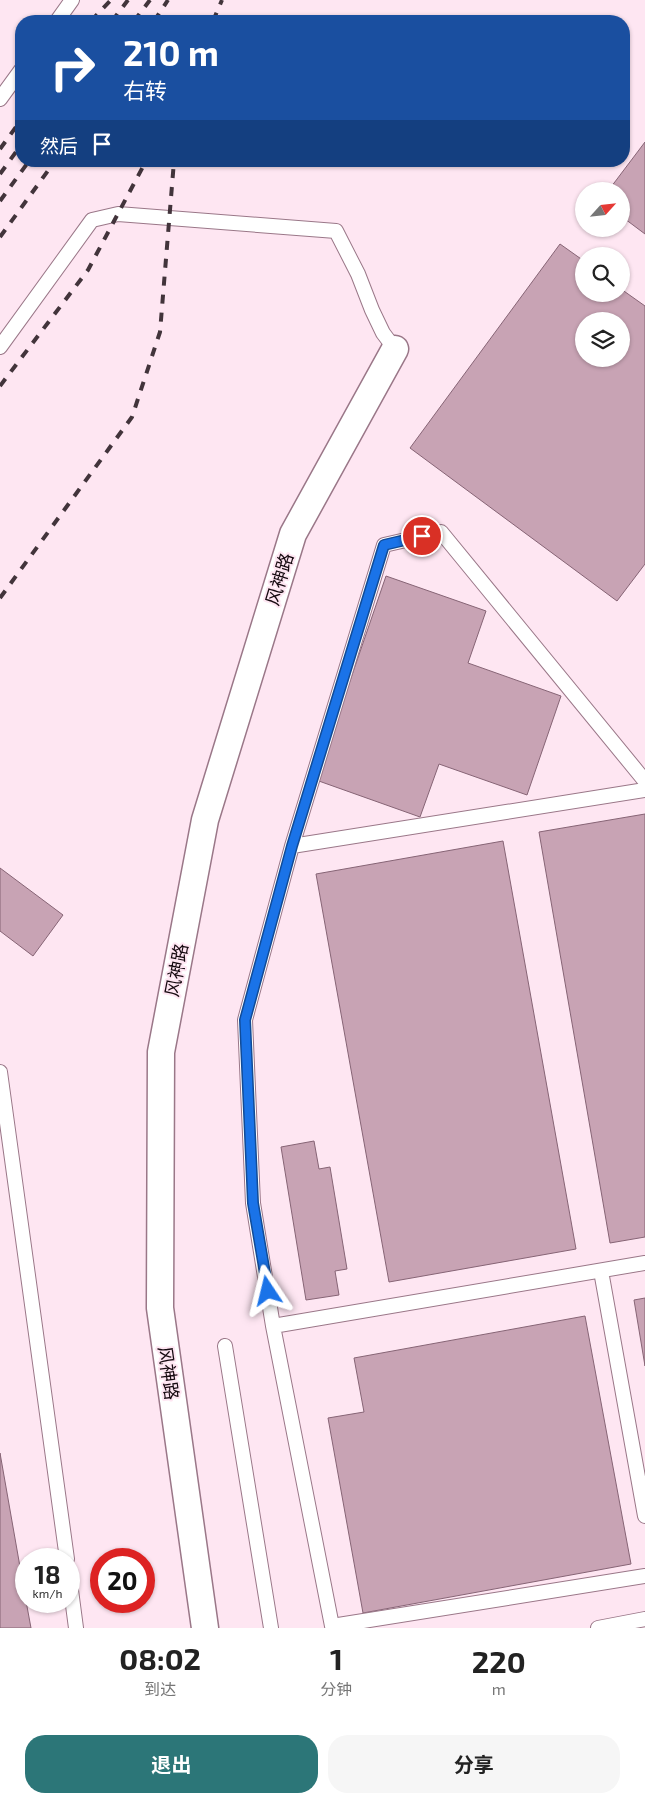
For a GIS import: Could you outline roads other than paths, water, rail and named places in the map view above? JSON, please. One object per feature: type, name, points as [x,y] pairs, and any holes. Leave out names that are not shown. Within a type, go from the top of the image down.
[{"type":"street","name":"风神路","points":[[205,1628],[160,1308],[161,1052],[205,820],[293,534],[395,349]]},
{"type":"lane","points":[[61,15],[72,0]]},
{"type":"lane","points":[[0,99],[15,78]]},
{"type":"lane","points":[[0,347],[92,220],[118,214],[336,231],[358,274],[372,310],[395,349]]},
{"type":"lane","points":[[645,781],[441,532],[384,545],[292,846],[245,1020],[253,1203],[274,1326],[332,1626],[645,1576]]},
{"type":"lane","points":[[292,846],[645,790]]},
{"type":"lane","points":[[0,1072],[65,1548]]},
{"type":"lane","points":[[274,1326],[645,1263]]},
{"type":"lane","points":[[601,1271],[645,1516]]},
{"type":"lane","points":[[225,1346],[271,1628]]},
{"type":"lane","points":[[74,1613],[76,1628]]},
{"type":"lane","points":[[598,1628],[645,1619]]},
{"type":"railway","points":[[97,15],[111,0]]},
{"type":"railway","points":[[117,15],[128,0]]},
{"type":"railway","points":[[139,15],[150,0]]},
{"type":"railway","points":[[158,15],[168,0]]},
{"type":"railway","points":[[216,15],[222,0]]},
{"type":"railway","points":[[0,149],[15,128]]},
{"type":"railway","points":[[0,174],[15,153]]},
{"type":"railway","points":[[0,201],[25,167]]},
{"type":"railway","points":[[0,237],[51,167]]},
{"type":"railway","points":[[0,386],[88,270],[143,167]]},
{"type":"railway","points":[[0,598],[132,417],[160,332],[174,167]]}]
